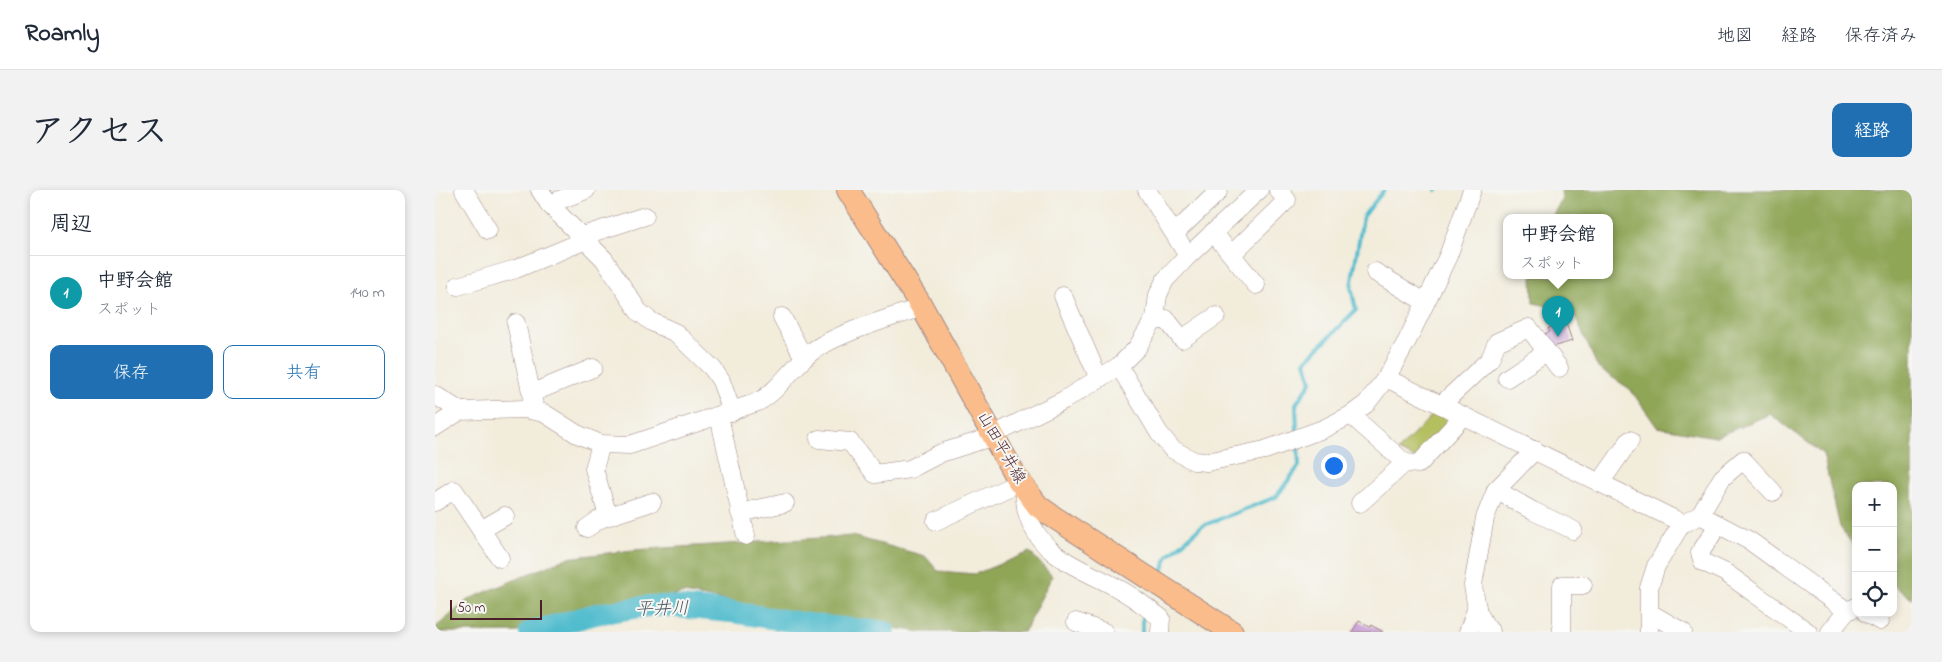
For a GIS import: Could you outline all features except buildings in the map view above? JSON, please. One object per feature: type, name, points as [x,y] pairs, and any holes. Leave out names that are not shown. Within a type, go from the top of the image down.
[{"type":"main road","name":"山田平井線","points":[[848,190],[921,307],[1022,486],[1038,506],[1232,632]]},
{"type":"street","points":[[464,190],[488,230]]},
{"type":"street","points":[[545,197],[586,190]]},
{"type":"street","points":[[1147,190],[1188,256]]},
{"type":"street","points":[[819,438],[850,442],[875,474],[910,469],[941,453],[992,435],[1064,400],[1119,366],[1137,348],[1153,321],[1158,296],[1165,280],[1259,190]]},
{"type":"street","points":[[1232,254],[1287,200],[1278,190]]},
{"type":"street","points":[[1119,366],[1159,432],[1172,448],[1193,461],[1207,462],[1265,450],[1309,434],[1351,415],[1366,404],[1386,378],[1407,341],[1448,256],[1473,190]]},
{"type":"street","points":[[1175,233],[1218,192]]},
{"type":"street","points":[[545,197],[604,259],[639,312],[652,322],[676,333],[713,369],[721,381],[740,513],[746,536]]},
{"type":"street","points":[[457,286],[516,269],[584,238],[645,216]]},
{"type":"street","points":[[1213,232],[1256,285]]},
{"type":"street","points":[[1375,272],[1425,302]]},
{"type":"street","points":[[1063,296],[1099,379]]},
{"type":"street","points":[[435,427],[460,411],[535,410],[544,413],[577,434],[601,444],[630,445],[758,402],[767,397],[804,358],[816,349],[840,337],[921,307]]},
{"type":"street","points":[[1153,321],[1166,319],[1182,339],[1216,316]]},
{"type":"street","points":[[782,317],[804,358]]},
{"type":"street","points":[[516,323],[535,410]]},
{"type":"street","points":[[1441,405],[1490,359],[1497,342],[1529,328],[1559,368]]},
{"type":"street","points":[[1507,378],[1546,352]]},
{"type":"street","points":[[532,392],[593,368]]},
{"type":"street","points":[[1386,378],[1682,523],[1700,514],[1722,478],[1743,460],[1773,492]]},
{"type":"street","points":[[435,395],[460,411]]},
{"type":"street","points":[[1351,415],[1405,463],[1419,464],[1463,416]]},
{"type":"street","points":[[1600,483],[1629,440]]},
{"type":"street","points":[[601,444],[593,469],[608,516]]},
{"type":"street","points":[[1491,632],[1485,625],[1477,607],[1473,585],[1485,518],[1496,490],[1535,450]]},
{"type":"street","points":[[1360,503],[1405,463]]},
{"type":"street","points":[[936,521],[1022,486],[1027,513],[1036,531],[1049,549],[1076,568],[1119,588],[1141,603],[1161,618],[1160,632]]},
{"type":"street","points":[[435,502],[454,490],[500,558]]},
{"type":"street","points":[[1496,490],[1533,511],[1573,530]]},
{"type":"street","points":[[587,528],[608,516],[651,502]]},
{"type":"street","points":[[740,513],[785,503]]},
{"type":"street","points":[[1700,514],[1750,541],[1851,609],[1830,632]]},
{"type":"street","points":[[481,530],[505,516]]},
{"type":"street","points":[[1649,632],[1649,588],[1654,574],[1682,523]]},
{"type":"street","points":[[1718,525],[1700,553],[1703,562],[1726,573],[1808,632]]},
{"type":"street","points":[[1562,632],[1562,585],[1583,584]]},
{"type":"street","points":[[1467,632],[1477,607]]},
{"type":"street","points":[[1650,613],[1683,632]]},
{"type":"street","points":[[1076,622],[1104,632]]},
{"type":"green space","points":[[1561,190],[1912,190],[1912,599],[1897,588],[1897,482],[1852,482],[1852,544],[1840,527],[1823,454],[1770,414],[1716,437],[1657,427],[1630,389],[1598,368],[1573,311],[1533,303],[1532,279],[1613,279],[1613,214],[1553,214],[1562,199]]},
{"type":"green space","points":[[1438,409],[1456,419],[1419,460],[1398,451]]},
{"type":"green space","points":[[852,536],[925,556],[938,571],[975,574],[1030,552],[1052,576],[1024,632],[922,632],[820,618],[684,593],[517,632],[435,632],[435,628],[469,599],[567,558],[633,550]]},
{"type":"waterway","points":[[1297,432],[1296,404],[1311,382],[1305,361],[1356,310],[1351,287],[1363,217],[1384,190]]},
{"type":"waterway","points":[[1160,577],[1168,556],[1202,526],[1276,497],[1299,466],[1298,444]]},
{"type":"waterway","name":"平井川","points":[[530,632],[596,614],[648,606],[731,612],[822,626],[885,632]]},
{"type":"waterway","points":[[1142,632],[1142,621],[1145,613]]},
{"type":"place","name":"中野会館","points":[[1558,337]]}]
